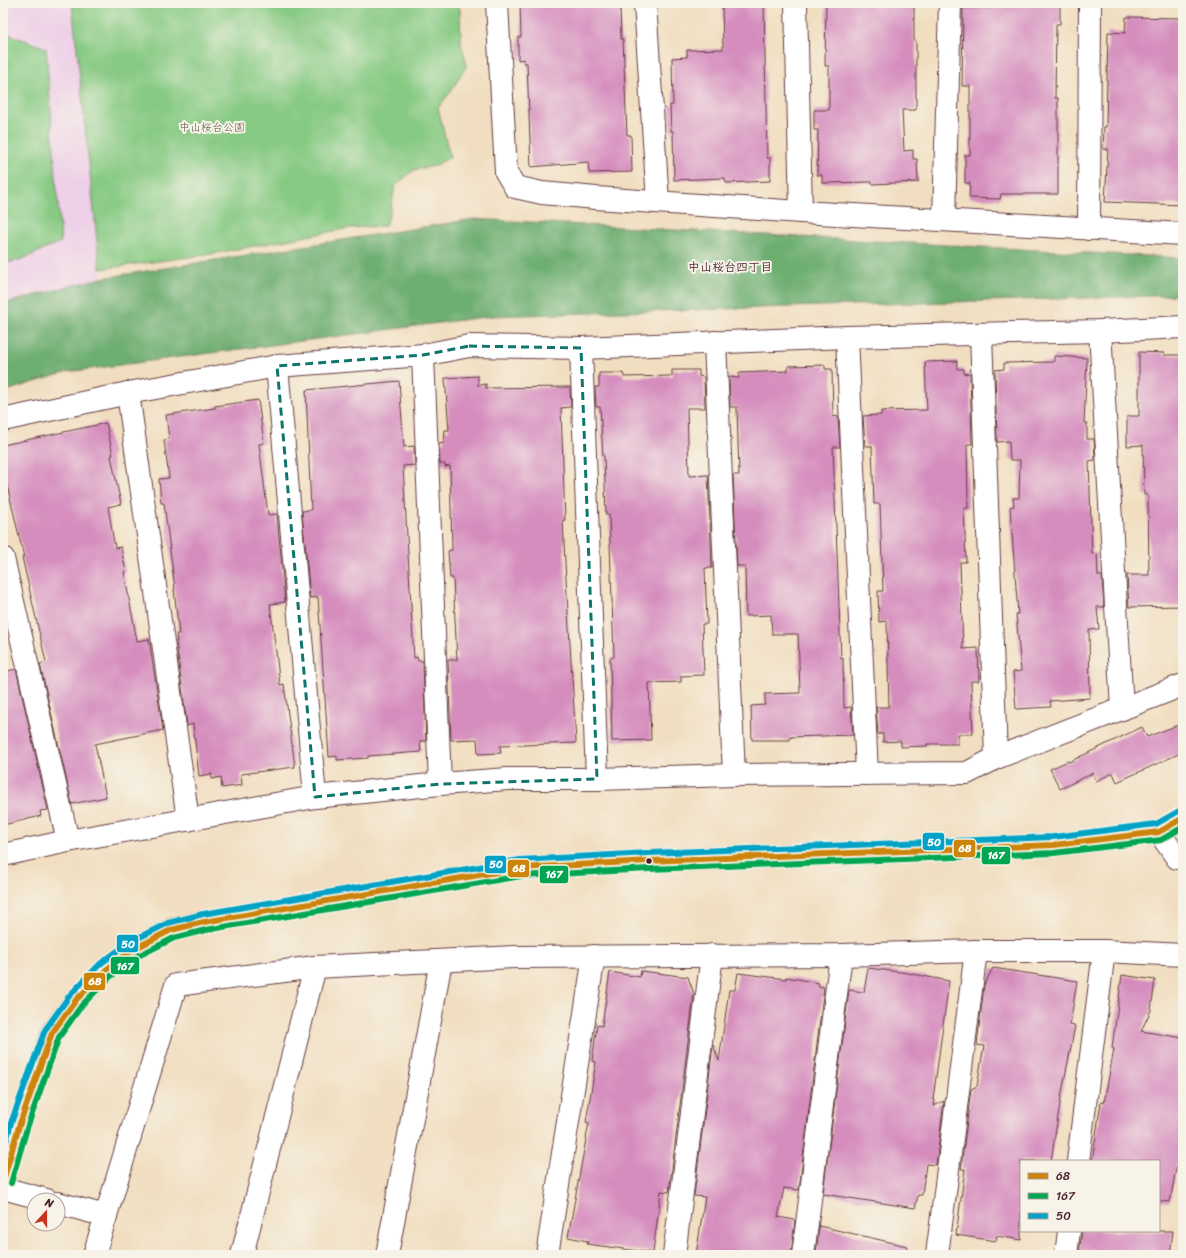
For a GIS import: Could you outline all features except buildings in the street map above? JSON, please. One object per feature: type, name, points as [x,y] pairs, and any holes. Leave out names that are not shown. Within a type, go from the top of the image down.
[{"type":"street","points":[[497,3],[506,172],[515,187],[542,193],[658,202],[802,212],[1183,234]]},
{"type":"street","points":[[645,3],[658,202]]},
{"type":"street","points":[[796,3],[802,212]]},
{"type":"street","points":[[944,219],[950,3]]},
{"type":"street","points":[[1089,229],[1090,3]]},
{"type":"street","points":[[3,420],[128,393],[277,366],[423,355],[469,346],[581,348],[847,337],[1100,331],[1183,327]]},
{"type":"street","points":[[1100,331],[1122,709]]},
{"type":"street","points":[[981,334],[996,758]]},
{"type":"street","points":[[847,337],[867,774]]},
{"type":"street","points":[[716,342],[734,775]]},
{"type":"street","points":[[581,348],[597,779]]},
{"type":"street","points":[[423,355],[440,784]]},
{"type":"street","points":[[277,366],[315,797]]},
{"type":"street","points":[[128,393],[188,820]]},
{"type":"street","points":[[3,558],[68,841]]},
{"type":"street","points":[[3,855],[68,841],[315,797],[440,784],[508,779],[967,773],[996,758],[1183,686]]},
{"type":"street","points":[[3,1181],[19,1126],[52,1033],[76,1000],[106,970],[134,949],[171,930],[204,922],[520,868],[649,861],[1054,845],[1159,832],[1183,818]]},
{"type":"street","points":[[1159,832],[1178,858],[1183,858]]},
{"type":"street","points":[[937,1255],[976,951]]},
{"type":"street","points":[[94,1255],[176,985],[315,967],[515,957],[841,955],[976,951],[1104,951],[1183,955]]},
{"type":"street","points":[[1078,1160],[1104,951]]},
{"type":"street","points":[[674,1255],[712,955]]},
{"type":"street","points":[[803,1255],[841,955]]},
{"type":"street","points":[[547,1255],[594,956]]},
{"type":"street","points":[[387,1255],[441,961]]},
{"type":"street","points":[[242,1255],[315,967]]},
{"type":"street","points":[[3,1188],[26,1194]]},
{"type":"street","points":[[66,1205],[106,1216]]},
{"type":"street","points":[[1066,1255],[1069,1232]]},
{"type":"highlighted area","points":[[469,346],[581,348],[597,779],[440,784],[315,797],[277,366],[423,355]]},
{"type":"shaded area","points":[[3,3],[72,3],[102,278],[3,304]]},
{"type":"green space","name":"中山桜台公園","points":[[72,3],[458,3],[460,10],[461,43],[467,65],[451,91],[438,108],[450,157],[435,166],[414,170],[395,186],[390,213],[385,226],[350,228],[211,254],[100,269]]},
{"type":"green space","points":[[3,32],[46,48],[61,242],[22,259],[3,264]]},
{"type":"green space","points":[[474,219],[1183,258],[1183,295],[492,316],[67,372],[3,392],[3,304],[102,278]]},
{"type":"transit line","name":"50","points":[[3,1152],[11,1123],[45,1030],[70,995],[100,964],[130,942],[168,923],[203,914],[520,860],[649,853],[1053,837],[1156,824],[1179,811]]},
{"type":"transit line","name":"68","points":[[3,1181],[19,1126],[52,1033],[76,1000],[106,970],[134,949],[171,930],[204,922],[520,868],[649,861],[1054,845],[1159,832],[1183,818]]},
{"type":"transit line","name":"167","points":[[11,1183],[27,1128],[59,1037],[82,1005],[111,976],[138,956],[174,938],[206,930],[521,876],[649,869],[1054,853],[1161,840],[1183,827]]},
{"type":"district","name":"中山桜台四丁目","points":[[730,267]]}]
